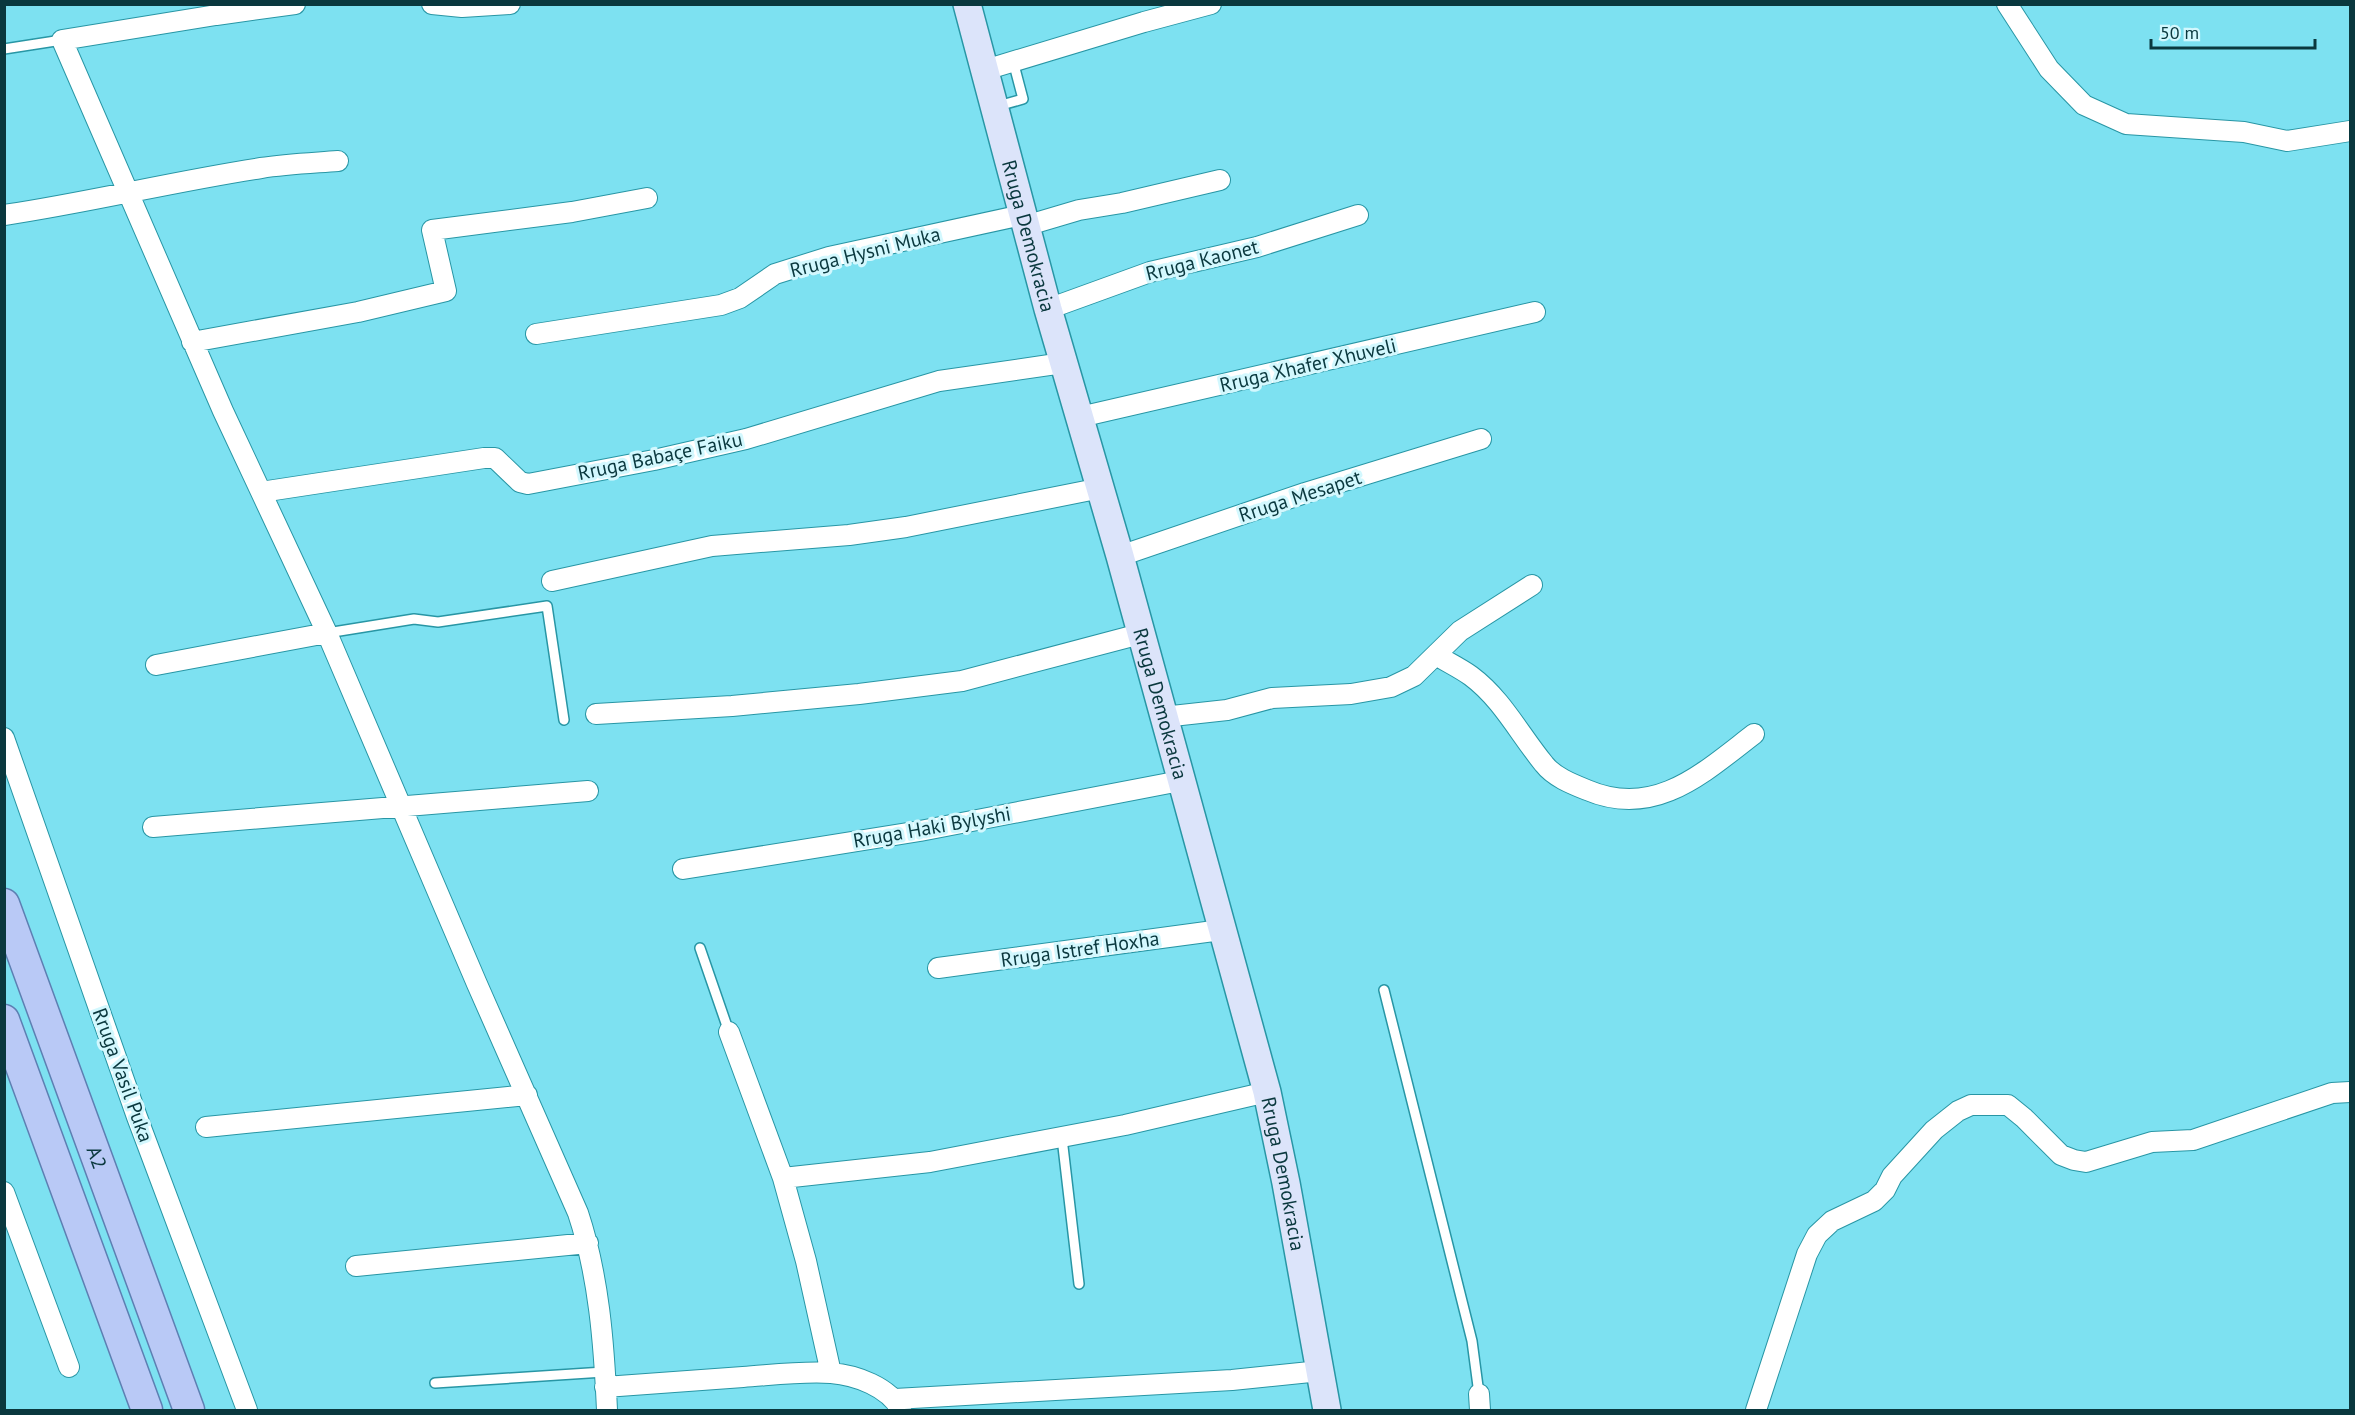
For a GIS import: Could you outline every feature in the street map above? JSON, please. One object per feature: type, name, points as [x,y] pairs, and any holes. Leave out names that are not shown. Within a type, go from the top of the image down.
[{"type":"main road","name":"Rruga Demokracia","points":[[967,4],[1048,309],[1101,488],[1267,1092],[1328,1410]]},
{"type":"main road","name":"A2","points":[[4,904],[189,1410]]},
{"type":"main road","name":"A2","points":[[4,1020],[147,1410]]},
{"type":"street","points":[[295,4],[62,40],[192,342],[327,633],[573,1203],[588,1243],[601,1325],[606,1410]]},
{"type":"street","points":[[432,4],[462,7],[510,4]]},
{"type":"street","points":[[985,70],[1211,4]]},
{"type":"street","points":[[2007,4],[2049,69],[2084,105],[2126,124],[2244,132],[2287,141],[2350,132]]},
{"type":"street","points":[[4,215],[128,194],[263,167],[338,161]]},
{"type":"street","name":"Rruga Hysni Muka","points":[[536,334],[721,305],[740,298],[775,274],[829,258],[1122,203],[1220,180]]},
{"type":"street","points":[[192,342],[358,312],[446,291],[432,230],[572,212],[647,198]]},
{"type":"street","name":"Rruga Kaonet","points":[[1048,309],[1150,272],[1257,247],[1358,214]]},
{"type":"street","name":"Rruga Xhafer Xhuveli","points":[[1080,417],[1535,312]]},
{"type":"street","name":"Rruga Babaçe Faiku","points":[[261,492],[484,458],[495,458],[520,482],[528,484],[654,460],[746,439],[939,381],[1063,363]]},
{"type":"street","name":"Rruga Mesapet","points":[[1120,556],[1305,493],[1481,439]]},
{"type":"street","points":[[552,581],[712,546],[849,536],[906,527],[1101,488]]},
{"type":"street","points":[[1163,717],[1227,710],[1272,698],[1352,694],[1391,687],[1414,676],[1460,631],[1532,585]]},
{"type":"street","points":[[156,665],[327,633]]},
{"type":"street","points":[[596,714],[790,700],[962,681],[1140,634]]},
{"type":"street","points":[[1436,655],[1472,677],[1495,698],[1545,766],[1569,783],[1605,798],[1635,800],[1667,793],[1694,779],[1754,734]]},
{"type":"street","name":"Rruga Vasil Puka","points":[[4,738],[137,1117],[247,1410]]},
{"type":"street","name":"Rruga Haki Bylyshi","points":[[683,869],[920,831],[1180,781]]},
{"type":"street","points":[[153,827],[588,791]]},
{"type":"street","name":"Rruga Istref Hoxha","points":[[938,968],[1221,930]]},
{"type":"street","points":[[729,1032],[783,1178],[806,1261],[831,1373]]},
{"type":"street","points":[[783,1178],[930,1162],[1062,1138],[1267,1092]]},
{"type":"street","points":[[1756,1410],[1807,1254],[1817,1235],[1832,1221],[1874,1201],[1885,1190],[1892,1176],[1934,1130],[1958,1111],[1971,1105],[2008,1105],[2061,1155],[2086,1162],[2152,1142],[2193,1140],[2332,1094],[2350,1092]]},
{"type":"street","points":[[206,1128],[527,1095]]},
{"type":"street","points":[[4,1192],[69,1367]]},
{"type":"street","points":[[356,1266],[588,1243]]},
{"type":"street","points":[[605,1380],[831,1373],[855,1378],[878,1387],[898,1405],[1232,1380],[1320,1371]]},
{"type":"lane","points":[[4,49],[62,40]]},
{"type":"lane","points":[[995,106],[1023,99],[1013,62]]},
{"type":"lane","points":[[327,633],[414,620],[438,622],[547,606],[564,720]]},
{"type":"lane","points":[[700,948],[729,1032]]},
{"type":"lane","points":[[1384,990],[1472,1341],[1480,1402]]},
{"type":"lane","points":[[1062,1138],[1079,1284]]},
{"type":"lane","points":[[435,1383],[605,1380]]}]
